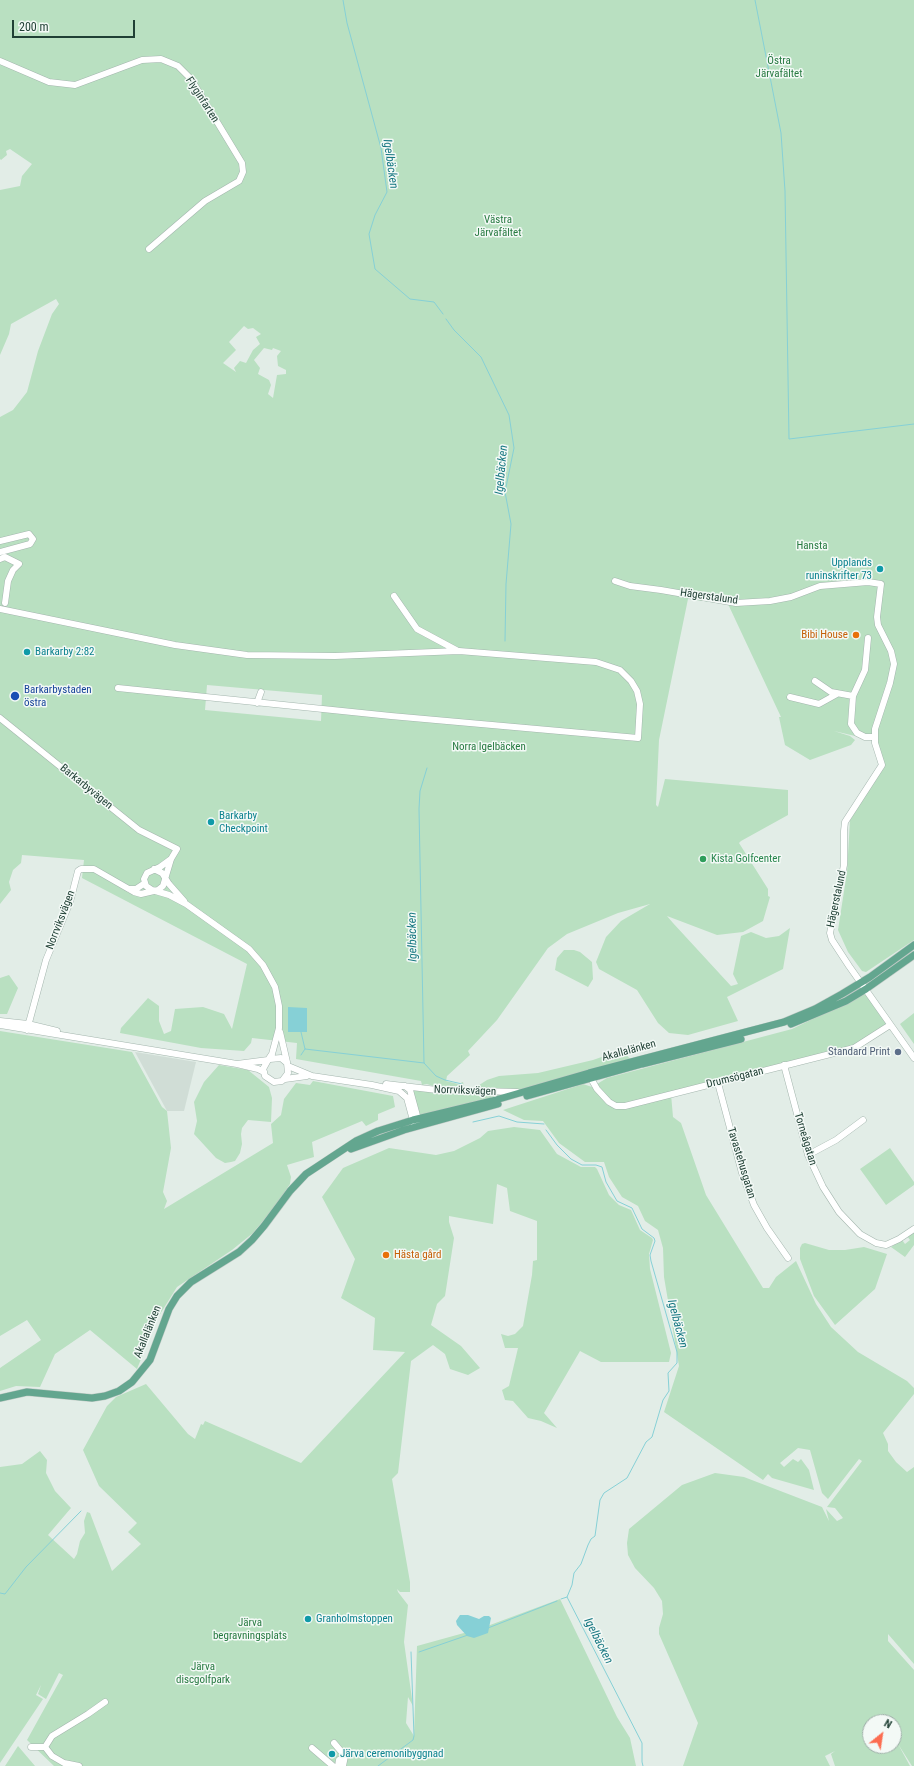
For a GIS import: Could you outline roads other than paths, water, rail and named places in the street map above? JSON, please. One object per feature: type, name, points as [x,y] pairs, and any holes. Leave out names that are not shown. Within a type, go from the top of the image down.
[{"type":"main road","name":"Akallalänken","points":[[864,986],[914,945]]},
{"type":"main road","name":"Akallalänken","points":[[0,1398],[27,1392],[92,1398],[105,1396],[118,1391],[132,1382],[143,1372],[150,1360],[169,1309],[177,1296],[191,1282],[243,1248],[264,1226],[294,1186],[312,1170],[339,1154],[416,1123],[524,1092],[787,1026],[831,1008],[914,955]]},
{"type":"main road","name":"Akallalänken","points":[[416,1123],[590,1076]]},
{"type":"street","name":"Flyginfarten","points":[[0,61],[15,69],[49,82],[75,85],[142,60],[161,59],[178,66],[191,79],[242,163],[243,172],[239,181],[205,201],[150,249]]},
{"type":"street","points":[[0,541],[29,534],[33,539],[30,544],[0,551],[2,558],[19,564],[13,570],[8,581],[5,603]]},
{"type":"street","points":[[13,538],[16,548]]},
{"type":"street","name":"Hägerstalund","points":[[615,581],[630,586],[736,602],[770,601],[791,597],[820,586],[868,582],[881,584],[877,617],[880,629],[891,651],[894,669],[876,722],[874,738],[882,765],[846,822],[844,831],[844,865],[835,915],[830,931],[832,940],[914,1058]]},
{"type":"street","points":[[394,596],[417,629],[458,651]]},
{"type":"street","points":[[0,609],[175,645],[247,655],[335,656],[458,651],[596,662],[620,670],[631,681],[637,691],[640,704],[638,738],[391,716],[118,688]]},
{"type":"street","points":[[868,638],[865,670],[853,696],[851,715],[852,727],[861,735],[874,738]]},
{"type":"street","points":[[815,682],[837,694],[853,696]]},
{"type":"street","points":[[257,703],[261,692]]},
{"type":"street","points":[[790,697],[819,704],[837,694]]},
{"type":"street","name":"Barkarbyvägen","points":[[0,718],[139,830],[177,849],[171,858]]},
{"type":"street","points":[[129,889],[136,889],[142,886],[145,883],[145,876],[171,858]]},
{"type":"street","points":[[152,890],[161,888],[171,858]]},
{"type":"street","name":"Norrviksvägen","points":[[28,1027],[46,960],[72,895],[78,871],[81,869],[94,869],[134,892],[141,894],[152,890]]},
{"type":"street","name":"Norrviksvägen","points":[[154,869],[162,873],[165,879],[186,904]]},
{"type":"street","name":"Norrviksvägen","points":[[145,883],[152,890],[169,895],[186,904],[249,949],[263,965],[271,979],[278,997],[280,1028],[288,1065],[312,1076]]},
{"type":"street","points":[[0,1022],[104,1042]]},
{"type":"street","points":[[0,1025],[28,1027],[63,1036]]},
{"type":"street","points":[[0,1025],[45,1035],[104,1042],[258,1068],[264,1072],[271,1081],[278,1082],[285,1079],[288,1073],[288,1065],[281,1058],[274,1057],[237,1064]]},
{"type":"street","name":"Drumsögatan","points":[[590,1076],[609,1102],[621,1107],[854,1048],[890,1025]]},
{"type":"street","name":"Norrviksvägen","points":[[269,1059],[275,1048],[280,1028]]},
{"type":"street","points":[[264,1072],[264,1066],[269,1059]]},
{"type":"street","name":"Torneågatan","points":[[784,1065],[808,1155],[823,1187],[839,1212],[860,1234],[886,1245],[899,1239],[914,1229]]},
{"type":"street","name":"Norrviksvägen","points":[[285,1079],[297,1076],[312,1076],[372,1084],[467,1092],[524,1092]]},
{"type":"street","name":"Tavastehusgatan","points":[[718,1083],[742,1173],[754,1205],[767,1228],[788,1258]]},
{"type":"street","name":"Norrviksvägen","points":[[372,1084],[403,1093],[407,1098],[416,1123]]},
{"type":"street","points":[[405,1086],[410,1090],[416,1123]]},
{"type":"street","points":[[808,1155],[836,1140],[863,1120]]},
{"type":"street","points":[[45,1747],[52,1736],[105,1702]]},
{"type":"street","points":[[334,1743],[345,1756]]},
{"type":"street","points":[[31,1747],[45,1747]]},
{"type":"street","points":[[45,1747],[52,1756],[64,1763],[79,1766]]},
{"type":"street","points":[[312,1748],[333,1766]]},
{"type":"street","points":[[338,1766],[339,1760],[345,1756]]},
{"type":"street","points":[[343,1766],[345,1756]]},
{"type":"water","points":[[288,1007],[307,1008],[307,1032],[288,1032]]},
{"type":"water","points":[[460,1615],[468,1615],[479,1619],[484,1616],[489,1616],[491,1618],[488,1633],[474,1638],[467,1636],[457,1625],[456,1621]]},
{"type":"waterway","name":"Igelbäcken","points":[[343,0],[347,23],[381,148],[387,192],[375,215],[369,234],[375,269],[410,299],[434,302],[443,314]]},
{"type":"waterway","points":[[755,0],[781,133],[785,191],[789,439],[914,424]]},
{"type":"waterway","name":"Igelbäcken","points":[[446,319],[454,330],[481,357],[509,415],[514,448],[505,492],[511,524],[506,584],[505,641]]},
{"type":"waterway","name":"Igelbäcken","points":[[427,768],[420,791],[419,809],[424,1063],[436,1076],[462,1084]]},
{"type":"waterway","points":[[301,1032],[305,1049],[424,1063]]},
{"type":"waterway","points":[[301,1055],[305,1049]]},
{"type":"waterway","name":"Igelbäcken","points":[[473,1122],[499,1116],[517,1122],[544,1124]]},
{"type":"waterway","name":"Igelbäcken","points":[[546,1130],[557,1145],[571,1159],[582,1165],[596,1165],[602,1167],[606,1182],[617,1201],[632,1208],[642,1229],[654,1238],[655,1241],[650,1255],[651,1261],[677,1352],[677,1363],[668,1373],[669,1391],[663,1400],[652,1437],[646,1442],[627,1478],[604,1493],[600,1500],[595,1536],[591,1539],[581,1564],[574,1573],[572,1585],[567,1597],[642,1743],[643,1766]]},
{"type":"waterway","points":[[0,1593],[5,1594],[26,1567],[81,1511]]},
{"type":"waterway","name":"Igelbäcken","points":[[561,1599],[567,1597]]},
{"type":"waterway","points":[[488,1628],[557,1601]]},
{"type":"waterway","points":[[419,1652],[468,1635]]},
{"type":"waterway","points":[[378,1766],[413,1740],[411,1652]]},
{"type":"place","name":"Upplands runinskrifter 73","points":[[880,569]]},
{"type":"place","name":"Bibi House","points":[[856,635]]},
{"type":"place","name":"Barkarby 2:82","points":[[27,652]]},
{"type":"place","name":"Barkarbystaden östra","points":[[15,696]]},
{"type":"place","name":"Barkarby Checkpoint","points":[[211,822]]},
{"type":"place","name":"Kista Golfcenter","points":[[703,859]]},
{"type":"place","name":"Standard Print","points":[[898,1052]]},
{"type":"place","name":"Hästa gård","points":[[386,1255]]},
{"type":"place","name":"Granholmstoppen","points":[[308,1619]]},
{"type":"place","name":"Järva ceremonibyggnad","points":[[332,1754]]},
{"type":"park label","name":"Östra Järvafältet","points":[[779,67]]},
{"type":"park label","name":"Västra Järvafältet","points":[[498,226]]},
{"type":"park label","name":"Hansta","points":[[812,546]]},
{"type":"park label","name":"Norra Igelbäcken","points":[[489,747]]},
{"type":"park label","name":"Järva begravningsplats","points":[[250,1629]]},
{"type":"park label","name":"Järva discgolfpark","points":[[203,1673]]}]
